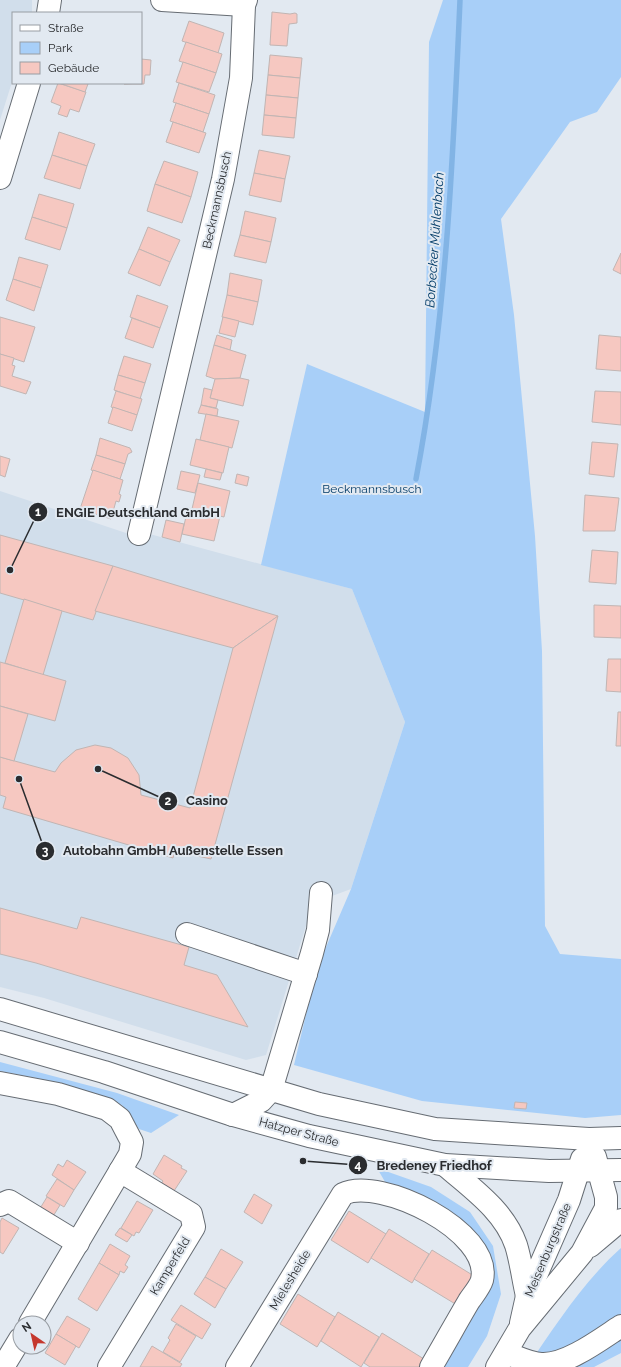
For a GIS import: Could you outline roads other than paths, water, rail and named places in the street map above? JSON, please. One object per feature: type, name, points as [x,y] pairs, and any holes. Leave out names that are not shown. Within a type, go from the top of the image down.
[{"type":"street","points":[[48,12],[50,0]]},
{"type":"street","name":"Beckmannsbusch","points":[[140,534],[223,180],[241,78],[245,2],[162,0]]},
{"type":"street","points":[[0,178],[29,84]]},
{"type":"street","name":"Hatzper Straße","points":[[233,1115],[261,1101],[271,1090],[318,930],[321,893]]},
{"type":"street","points":[[187,934],[306,974]]},
{"type":"street","points":[[0,1009],[319,1104],[435,1129],[589,1139],[621,1138]]},
{"type":"street","name":"Hatzper Straße","points":[[0,1042],[104,1072],[233,1115],[309,1136],[445,1165],[589,1171]]},
{"type":"street","points":[[0,1083],[58,1094],[107,1109],[120,1119],[132,1142],[130,1154],[120,1172],[35,1315]]},
{"type":"street","name":"Meisenburgstraße","points":[[589,1139],[589,1171],[606,1197],[606,1208],[582,1253],[520,1328],[502,1360],[542,1364],[556,1362],[582,1351],[621,1326]]},
{"type":"street","points":[[445,1165],[493,1207],[507,1226],[515,1244],[527,1296]]},
{"type":"street","points":[[589,1171],[621,1170]]},
{"type":"street","name":"Meisenburgstraße","points":[[520,1328],[527,1296],[569,1200],[589,1171]]},
{"type":"street","name":"Kamperfeld","points":[[109,1367],[194,1227],[192,1214],[120,1172]]},
{"type":"street","name":"Mielesheide","points":[[237,1367],[342,1194],[350,1190],[365,1190],[407,1200],[443,1219],[467,1238],[480,1258],[482,1280],[431,1367]]},
{"type":"street","points":[[0,1205],[9,1201],[78,1243]]},
{"type":"street","points":[[582,1253],[621,1220]]},
{"type":"street","points":[[3,1367],[12,1352]]},
{"type":"waterway","name":"Borbecker Mühlenbach","points":[[416,479],[435,360],[447,241],[460,0]]},
{"type":"place","name":"ENGIE Deutschland GmbH","points":[[10,570]]},
{"type":"place","name":"Casino","points":[[98,769]]},
{"type":"place","name":"Autobahn GmbH Außenstelle Essen","points":[[19,779]]},
{"type":"place","name":"Bredeney Friedhof","points":[[303,1161]]}]
